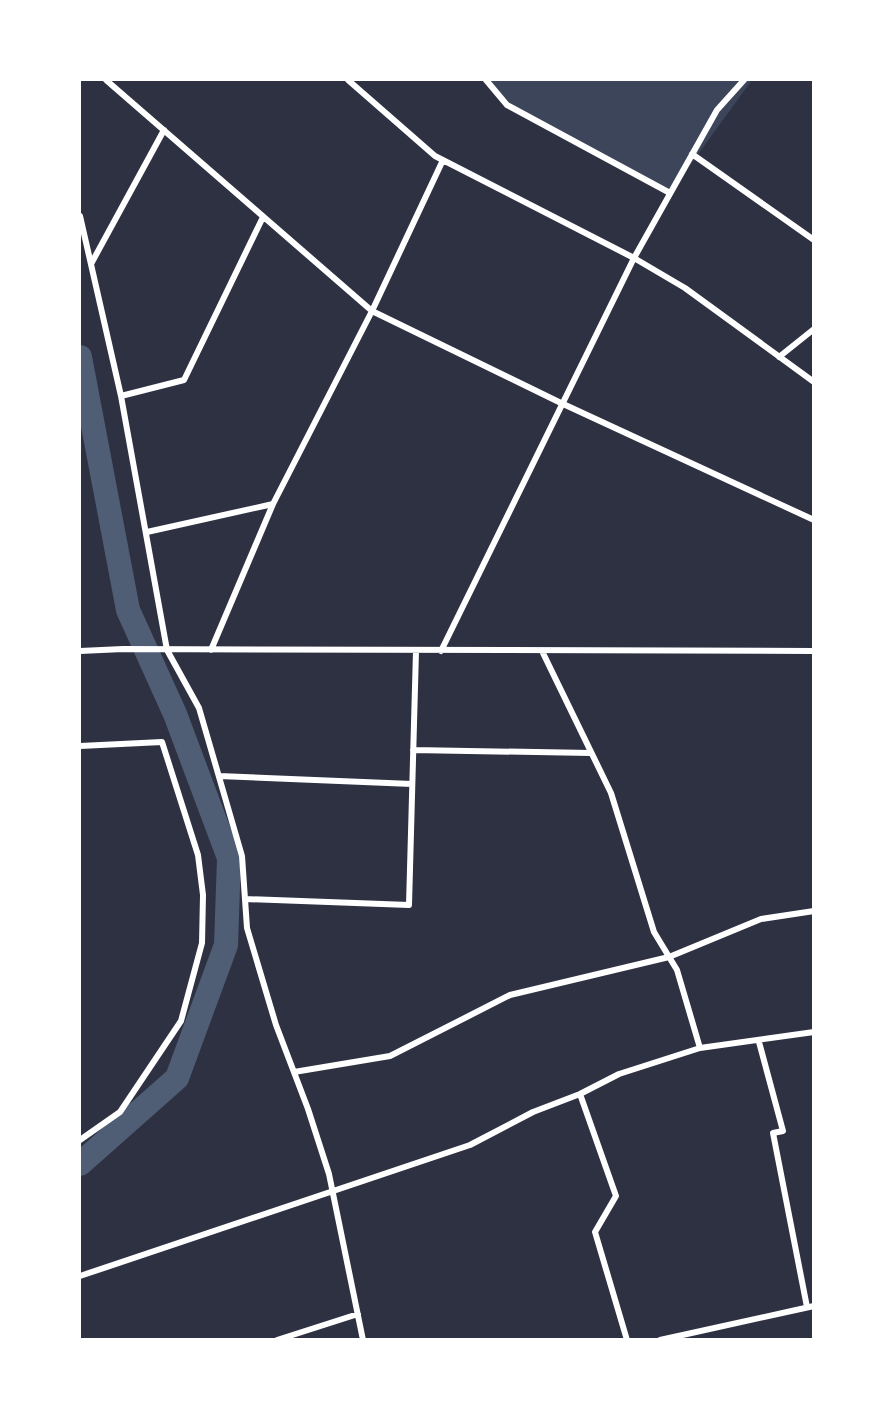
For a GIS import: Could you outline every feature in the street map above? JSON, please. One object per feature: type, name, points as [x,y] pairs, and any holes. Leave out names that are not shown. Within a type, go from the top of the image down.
[{"type":"street","points":[[106,80],[372,311],[561,403],[813,520]]},
{"type":"street","points":[[348,80],[435,156],[634,258],[685,288],[813,382]]},
{"type":"street","points":[[486,80],[507,105],[670,193]]},
{"type":"street","points":[[441,651],[634,258],[717,110],[744,80]]},
{"type":"street","points":[[91,264],[164,130]]},
{"type":"street","points":[[692,154],[813,240]]},
{"type":"street","points":[[211,650],[273,504],[372,311],[443,160]]},
{"type":"street","points":[[80,216],[121,396],[167,650],[199,708],[242,856],[247,928],[276,1025],[308,1109],[332,1192],[363,1340]]},
{"type":"street","points":[[121,396],[184,380],[263,217]]},
{"type":"street","points":[[779,357],[813,329]]},
{"type":"street","points":[[147,532],[273,504]]},
{"type":"street","points":[[80,651],[123,649],[813,651]]},
{"type":"street","points":[[245,898],[409,904],[416,651]]},
{"type":"street","points":[[542,651],[611,793],[654,932],[677,969],[700,1048]]},
{"type":"street","points":[[80,746],[162,742],[198,855],[203,895],[202,943],[181,1021],[120,1112],[80,1140]]},
{"type":"street","points":[[413,750],[591,753]]},
{"type":"street","points":[[219,776],[412,784]]},
{"type":"street","points":[[294,1072],[390,1056],[510,995],[669,957],[761,919],[813,911]]},
{"type":"street","points":[[80,1276],[332,1192],[381,1173],[471,1145],[533,1112],[580,1094],[619,1074],[700,1048],[759,1042],[813,1032]]},
{"type":"street","points":[[660,1340],[810,1306],[773,1133],[783,1131],[759,1042]]},
{"type":"street","points":[[580,1094],[616,1196],[595,1232],[627,1340]]},
{"type":"street","points":[[277,1340],[358,1314]]},
{"type":"shaded area","points":[[488,80],[752,80],[670,193],[518,111]]},
{"type":"waterway","points":[[80,357],[128,610],[175,714],[229,858],[226,945],[177,1078],[80,1164]]}]
